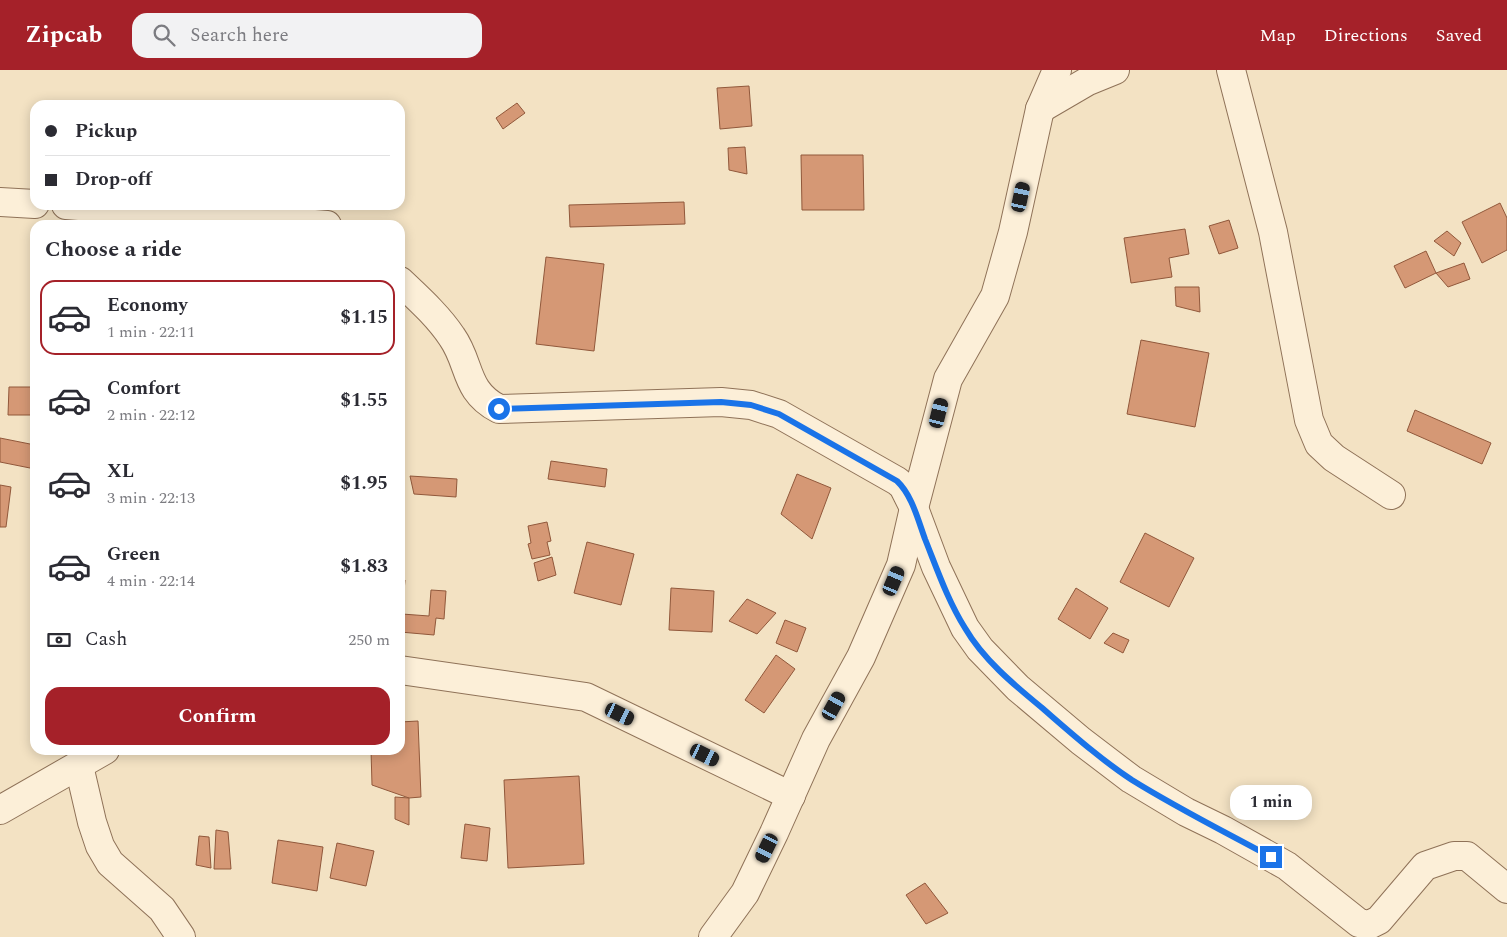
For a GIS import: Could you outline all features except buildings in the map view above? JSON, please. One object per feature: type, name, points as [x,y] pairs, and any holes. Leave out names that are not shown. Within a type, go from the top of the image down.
[{"type":"street","points":[[713,937],[745,893],[816,739],[861,657],[901,565],[948,379],[995,296],[1013,232],[1040,109],[1057,70]]},
{"type":"street","points":[[1040,109],[1088,81],[1114,70]]},
{"type":"street","points":[[1231,70],[1273,232],[1309,420],[1319,444],[1334,458],[1391,495]]},
{"type":"street","points":[[0,202],[30,204]]},
{"type":"street","points":[[132,210],[262,220]]},
{"type":"street","points":[[405,286],[438,317],[454,339],[473,386],[486,402],[499,409],[721,402],[751,405],[779,414],[897,481],[903,486],[914,508],[942,581],[965,628],[980,649],[1018,688],[1081,741],[1131,779],[1186,812],[1223,830],[1287,866],[1359,923],[1369,925],[1379,920],[1425,866],[1454,856],[1467,856],[1507,889]]},
{"type":"street","points":[[405,671],[586,697],[791,796]]},
{"type":"street","points":[[0,810],[97,755]]},
{"type":"street","points":[[79,766],[92,822],[100,846],[110,863],[162,909],[181,937]]},
{"type":"route","points":[[499,409],[721,402],[751,405],[779,414],[897,481],[903,486],[914,508],[936,567],[965,628],[980,649],[1018,688],[1081,741],[1131,779],[1186,812],[1271,857]]}]
